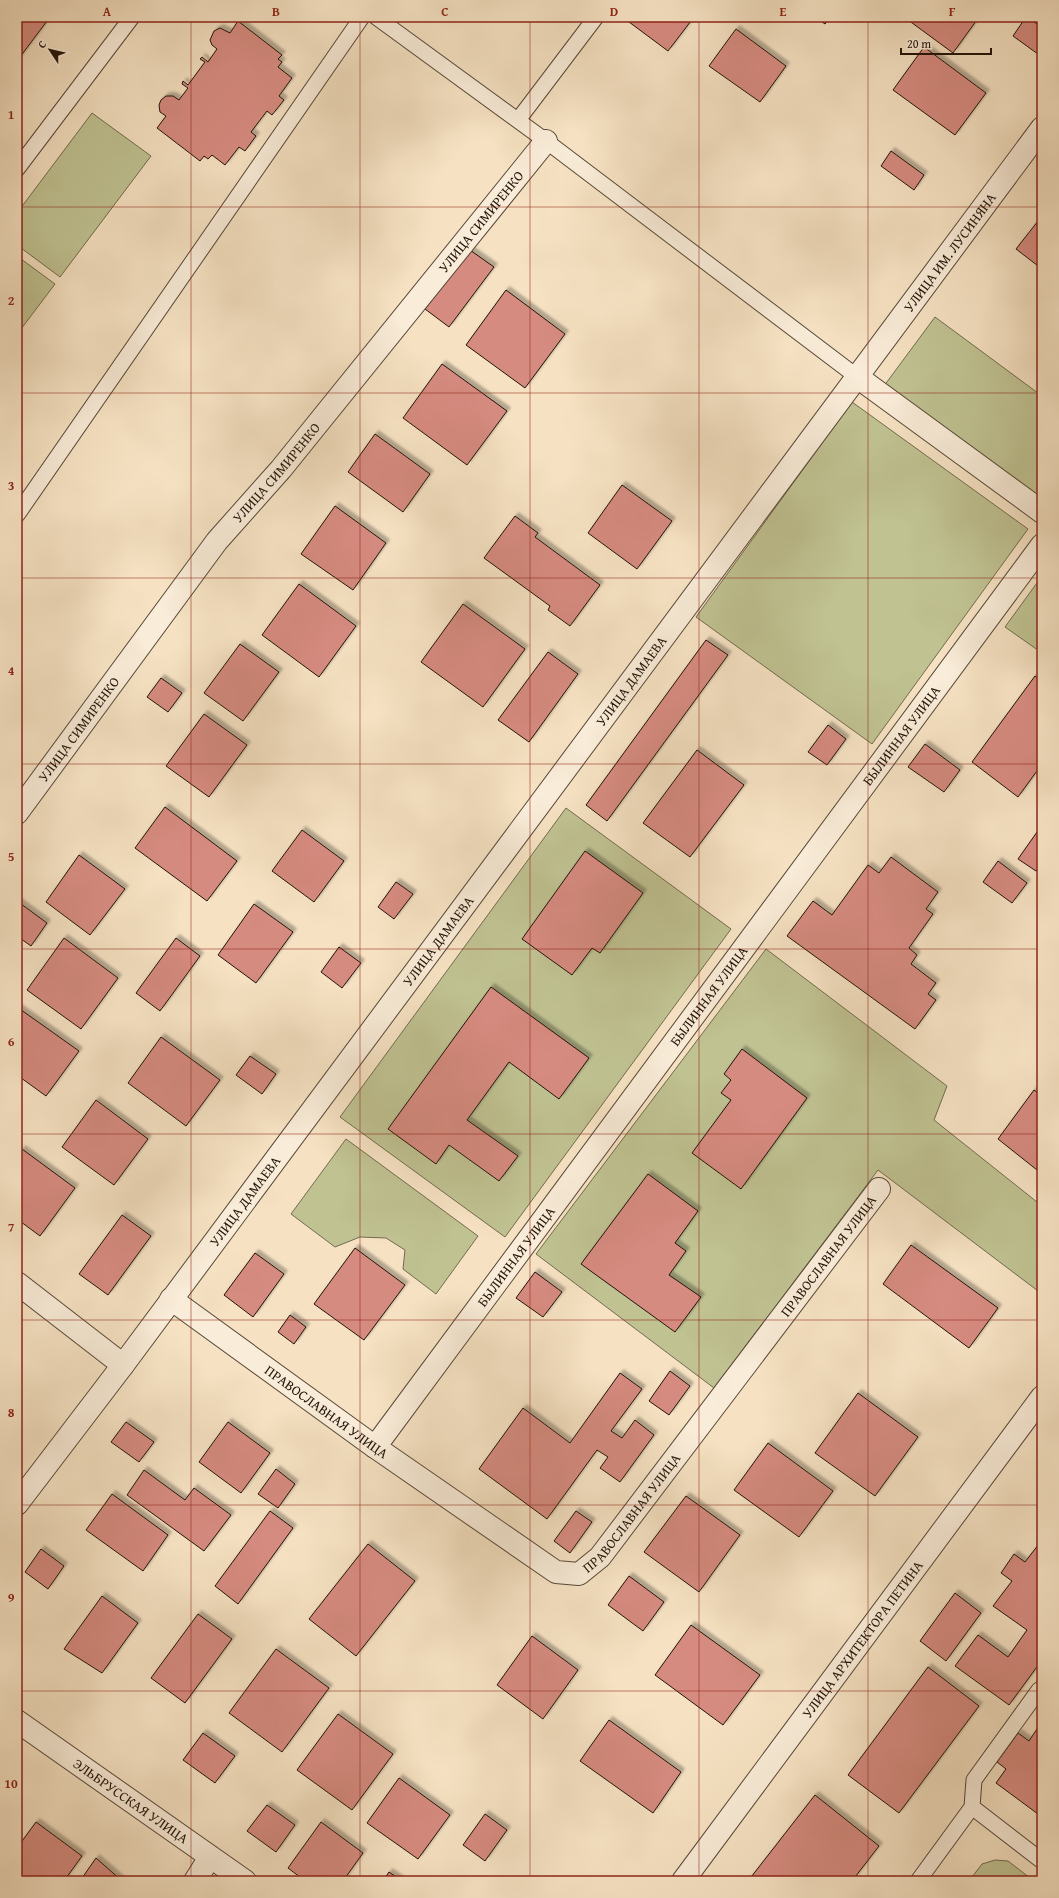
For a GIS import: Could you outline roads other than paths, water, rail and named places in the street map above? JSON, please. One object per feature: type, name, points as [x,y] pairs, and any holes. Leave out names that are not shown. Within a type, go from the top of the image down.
[{"type":"street","name":"УЛИЦА ИМ. ЛУСИНЯНА","points":[[856,376],[1042,128]]},
{"type":"street","name":"УЛИЦА СИМИРЕНКО","points":[[17,813],[217,541],[281,469],[546,141]]},
{"type":"street","points":[[856,376],[1042,512]]},
{"type":"street","name":"УЛИЦА ДАМАЕВА","points":[[17,1504],[123,1365],[856,376]]},
{"type":"street","name":"БЫЛИННАЯ УЛИЦА","points":[[375,1447],[1042,545]]},
{"type":"street","name":"ПРАВОСЛАВНАЯ УЛИЦА","points":[[171,1299],[375,1447],[556,1572],[579,1574],[600,1557],[879,1189]]},
{"type":"street","points":[[17,1283],[123,1365]]},
{"type":"street","name":"УЛИЦА АРХИТЕКТОРА ПЕТИНА","points":[[684,1881],[1042,1397]]},
{"type":"street","name":"ЭЛЬБРУССКАЯ УЛИЦА","points":[[17,1721],[245,1881]]},
{"type":"street","points":[[195,1881],[210,1857]]},
{"type":"lane","points":[[17,169],[132,17]]},
{"type":"lane","points":[[17,515],[362,17]]},
{"type":"lane","points":[[376,17],[518,120],[856,376]]},
{"type":"lane","points":[[518,120],[596,17]]},
{"type":"lane","points":[[918,1881],[972,1807],[974,1780],[1039,1690],[1042,1688]]},
{"type":"lane","points":[[972,1807],[1042,1861]]}]
